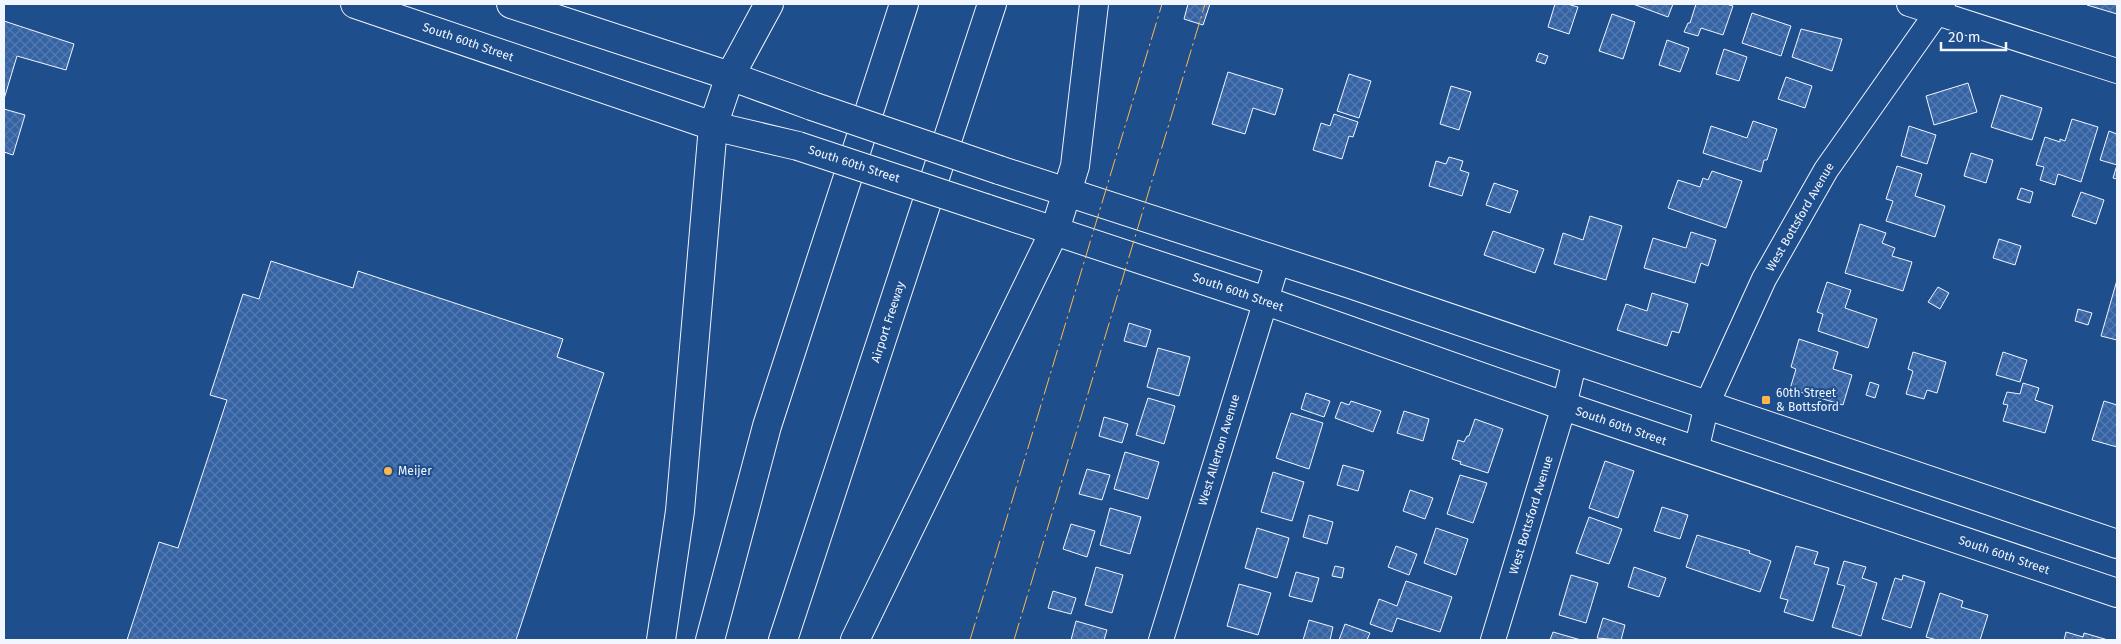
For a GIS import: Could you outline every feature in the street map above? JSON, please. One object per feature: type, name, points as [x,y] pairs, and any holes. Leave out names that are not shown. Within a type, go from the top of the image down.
[{"type":"main road","name":"South 60th Street","points":[[355,4],[713,126],[798,146],[1055,230],[1266,301],[1564,406],[2117,593]]},
{"type":"main road","points":[[511,4],[730,76],[999,170],[1068,191],[1575,360],[2117,544]]},
{"type":"main road","points":[[661,640],[680,511],[713,126],[730,76],[769,4]]},
{"type":"main road","points":[[710,640],[767,426],[904,4]]},
{"type":"main road","name":"Airport Freeway","points":[[783,640],[992,4]]},
{"type":"main road","points":[[855,640],[1055,230],[1075,166],[1094,4]]},
{"type":"street","points":[[1909,4],[1940,8],[2117,71]]},
{"type":"street","name":"West Bottsford Avenue","points":[[1696,451],[1706,404],[1764,279],[1826,170],[1940,8]]},
{"type":"street","name":"West Allerton Avenue","points":[[1161,640],[1278,261]]},
{"type":"street","name":"West Bottsford Avenue","points":[[1493,640],[1564,406],[1575,360]]},
{"type":"building","points":[[1188,4],[1210,4],[1203,25],[1184,19]]},
{"type":"building","points":[[1555,4],[1567,4],[1578,7],[1569,34],[1548,27]]},
{"type":"building","points":[[1633,4],[1673,4],[1668,17]]},
{"type":"building","points":[[1696,4],[1726,4],[1733,6],[1723,35],[1701,28],[1698,36],[1684,32],[1688,23],[1690,23]]},
{"type":"building","points":[[2117,4],[2117,14],[2087,5]]},
{"type":"building","points":[[1752,13],[1791,26],[1781,56],[1742,43]]},
{"type":"building","points":[[1612,14],[1635,22],[1623,59],[1599,51]]},
{"type":"building","points":[[4,21],[74,44],[66,70],[17,56],[4,99]]},
{"type":"building","points":[[1801,29],[1842,39],[1832,71],[1792,57]]},
{"type":"building","points":[[1667,40],[1689,48],[1680,72],[1659,65]]},
{"type":"building","points":[[1724,49],[1747,57],[1739,81],[1716,74]]},
{"type":"building","points":[[1539,53],[1548,56],[1545,64],[1536,61]]},
{"type":"building","points":[[1228,72],[1283,89],[1275,115],[1253,108],[1245,134],[1212,124]]},
{"type":"building","points":[[1349,74],[1371,81],[1359,118],[1337,111]]},
{"type":"building","points":[[1786,77],[1812,86],[1805,108],[1778,99]]},
{"type":"building","points":[[1968,83],[1977,112],[1934,125],[1926,96]]},
{"type":"building","points":[[1451,86],[1471,92],[1459,130],[1440,124]]},
{"type":"building","points":[[2001,95],[2042,108],[2032,140],[1991,127]]},
{"type":"building","points":[[4,109],[25,115],[13,155],[4,152]]},
{"type":"building","points":[[1334,114],[1358,122],[1353,137],[1349,136],[1342,159],[1313,150],[1321,123],[1330,126]]},
{"type":"building","points":[[2072,119],[2098,127],[2081,182],[2058,174],[2055,185],[2040,180],[2044,167],[2036,165],[2045,137],[2060,142],[2060,139],[2065,141]]},
{"type":"building","points":[[1753,121],[1777,129],[1761,172],[1703,153],[1711,126],[1747,138]]},
{"type":"building","points":[[1909,126],[1936,135],[1927,164],[1901,156]]},
{"type":"building","points":[[2109,131],[2117,134],[2117,165],[2100,160]]},
{"type":"building","points":[[1971,153],[1993,160],[1986,183],[1964,176]]},
{"type":"building","points":[[1449,157],[1463,161],[1460,170],[1469,173],[1462,196],[1429,186],[1436,161],[1446,164]]},
{"type":"building","points":[[2117,165],[2117,179],[2113,178]]},
{"type":"building","points":[[1897,166],[1922,174],[1915,196],[1945,206],[1935,237],[1886,221],[1893,201],[1886,199]]},
{"type":"building","points":[[1712,171],[1742,181],[1726,228],[1668,208],[1678,180],[1700,187],[1703,178],[1708,180]]},
{"type":"building","points":[[1494,183],[1518,191],[1510,213],[1486,205]]},
{"type":"building","points":[[2021,188],[2033,192],[2030,203],[2017,199]]},
{"type":"building","points":[[2081,192],[2104,200],[2096,224],[2072,216]]},
{"type":"building","points":[[1590,216],[1622,226],[1606,280],[1554,264],[1563,233],[1583,240]]},
{"type":"building","points":[[1860,224],[1886,233],[1882,243],[1895,248],[1892,256],[1912,262],[1903,291],[1845,273]]},
{"type":"building","points":[[1493,231],[1544,249],[1535,273],[1484,255]]},
{"type":"building","points":[[1691,232],[1716,240],[1708,266],[1701,263],[1695,283],[1644,268],[1653,238],[1686,248]]},
{"type":"building","points":[[1999,239],[2021,246],[2015,265],[1993,258]]},
{"type":"building","name":"Meijer","points":[[271,261],[353,288],[358,271],[563,339],[557,357],[604,373],[516,640],[127,640],[159,542],[178,548],[227,400],[210,395],[243,294],[259,299]]},
{"type":"building","points":[[2117,280],[2117,340],[2101,336]]},
{"type":"building","points":[[1827,282],[1851,290],[1845,308],[1877,319],[1868,348],[1818,331],[1823,314],[1817,312]]},
{"type":"building","points":[[1938,287],[1949,293],[1940,309],[1928,302]]},
{"type":"building","points":[[1652,293],[1688,304],[1679,333],[1672,331],[1667,346],[1617,330],[1626,304],[1647,311]]},
{"type":"building","points":[[2078,309],[2092,313],[2088,325],[2075,321]]},
{"type":"building","points":[[1129,323],[1151,330],[1146,347],[1124,341]]},
{"type":"building","points":[[1799,339],[1838,352],[1833,369],[1852,375],[1843,405],[1790,389],[1796,369],[1791,367]]},
{"type":"building","points":[[1158,348],[1190,357],[1179,396],[1147,387]]},
{"type":"building","points":[[1913,352],[1946,362],[1937,393],[1927,390],[1924,399],[1906,394],[1913,371],[1908,369]]},
{"type":"building","points":[[2003,352],[2027,360],[2020,382],[1996,375]]},
{"type":"building","points":[[1870,382],[1879,385],[1875,398],[1866,395]]},
{"type":"building","points":[[2023,383],[2039,388],[2035,400],[2053,406],[2045,433],[2003,421],[2008,405],[2003,404],[2007,392],[2020,394]]},
{"type":"building","points":[[1306,393],[1330,401],[1324,417],[1301,409]]},
{"type":"building","points":[[1148,398],[1175,406],[1164,444],[1136,435]]},
{"type":"building","points":[[1351,401],[1381,411],[1373,432],[1335,418],[1341,402],[1349,405]]},
{"type":"building","points":[[2104,401],[2117,405],[2117,447],[2092,440]]},
{"type":"building","points":[[1404,411],[1429,419],[1423,441],[1397,433]]},
{"type":"building","points":[[1291,413],[1323,423],[1309,469],[1276,458]]},
{"type":"building","points":[[1104,417],[1128,424],[1122,443],[1099,436]]},
{"type":"building","points":[[1475,419],[1503,429],[1488,473],[1460,464],[1461,462],[1452,459],[1458,440],[1464,442],[1467,436],[1469,436]]},
{"type":"building","points":[[1125,452],[1159,462],[1148,499],[1114,489]]},
{"type":"building","points":[[1605,461],[1634,471],[1618,518],[1589,508]]},
{"type":"building","points":[[1343,465],[1364,471],[1358,491],[1337,485]]},
{"type":"building","points":[[1087,469],[1110,475],[1102,500],[1079,494]]},
{"type":"building","points":[[1273,472],[1304,482],[1292,521],[1261,512]]},
{"type":"building","points":[[1460,475],[1487,483],[1473,523],[1447,514]]},
{"type":"building","points":[[1410,490],[1433,498],[1425,519],[1403,511]]},
{"type":"building","points":[[1662,507],[1688,515],[1680,539],[1654,531]]},
{"type":"building","points":[[1110,508],[1141,517],[1130,554],[1100,545]]},
{"type":"building","points":[[1309,515],[1333,522],[1327,544],[1303,537]]},
{"type":"building","points":[[1589,517],[1622,529],[1609,564],[1576,553]]},
{"type":"building","points":[[1071,524],[1095,531],[1087,557],[1063,549]]},
{"type":"building","points":[[1257,528],[1289,538],[1277,578],[1245,568]]},
{"type":"building","points":[[1436,528],[1468,539],[1456,575],[1424,563]]},
{"type":"building","points":[[1697,535],[1750,551],[1749,553],[1771,561],[1760,592],[1686,567]]},
{"type":"building","points":[[1396,546],[1417,554],[1409,575],[1388,567]]},
{"type":"building","points":[[1796,546],[1818,552],[1814,564],[1829,568],[1813,621],[1784,612],[1788,600],[1780,598]]},
{"type":"building","points":[[1844,561],[1866,567],[1862,578],[1877,583],[1861,636],[1832,627],[1845,586],[1837,584]]},
{"type":"building","points":[[1335,566],[1344,568],[1342,578],[1332,576]]},
{"type":"building","points":[[1096,567],[1123,575],[1112,613],[1085,605]]},
{"type":"building","points":[[1634,567],[1666,578],[1659,597],[1628,587]]},
{"type":"building","points":[[1296,572],[1319,578],[1312,602],[1289,596]]},
{"type":"building","points":[[1571,575],[1598,583],[1586,623],[1559,615]]},
{"type":"building","points":[[1903,575],[1925,582],[1911,628],[1882,619],[1895,578],[1902,580]]},
{"type":"building","points":[[1406,581],[1452,597],[1440,632],[1397,618],[1392,632],[1370,624],[1379,599],[1397,606]]},
{"type":"building","points":[[1239,584],[1271,593],[1258,635],[1227,626]]},
{"type":"building","points":[[1053,591],[1076,598],[1071,614],[1048,608]]},
{"type":"building","points":[[1940,593],[1963,601],[1961,607],[1988,615],[1980,640],[1937,640],[1926,637]]},
{"type":"building","points":[[1603,618],[1625,625],[1621,640],[1597,638]]},
{"type":"building","points":[[1309,620],[1333,627],[1330,640],[1303,640]]},
{"type":"building","points":[[1076,621],[1107,630],[1104,640],[1071,640]]},
{"type":"building","points":[[1345,624],[1370,633],[1367,640],[1339,640]]},
{"type":"building","points":[[1553,632],[1581,640],[1550,640]]},
{"type":"building","points":[[2066,632],[2083,637],[2084,633],[2108,640],[2064,640]]},
{"type":"power","points":[[970,640],[1162,4]]},
{"type":"power","points":[[1014,640],[1205,4]]},
{"type":"place","name":"60th Street & Bottsford","points":[[1766,400]]},
{"type":"place","name":"Meijer","points":[[388,471]]}]
